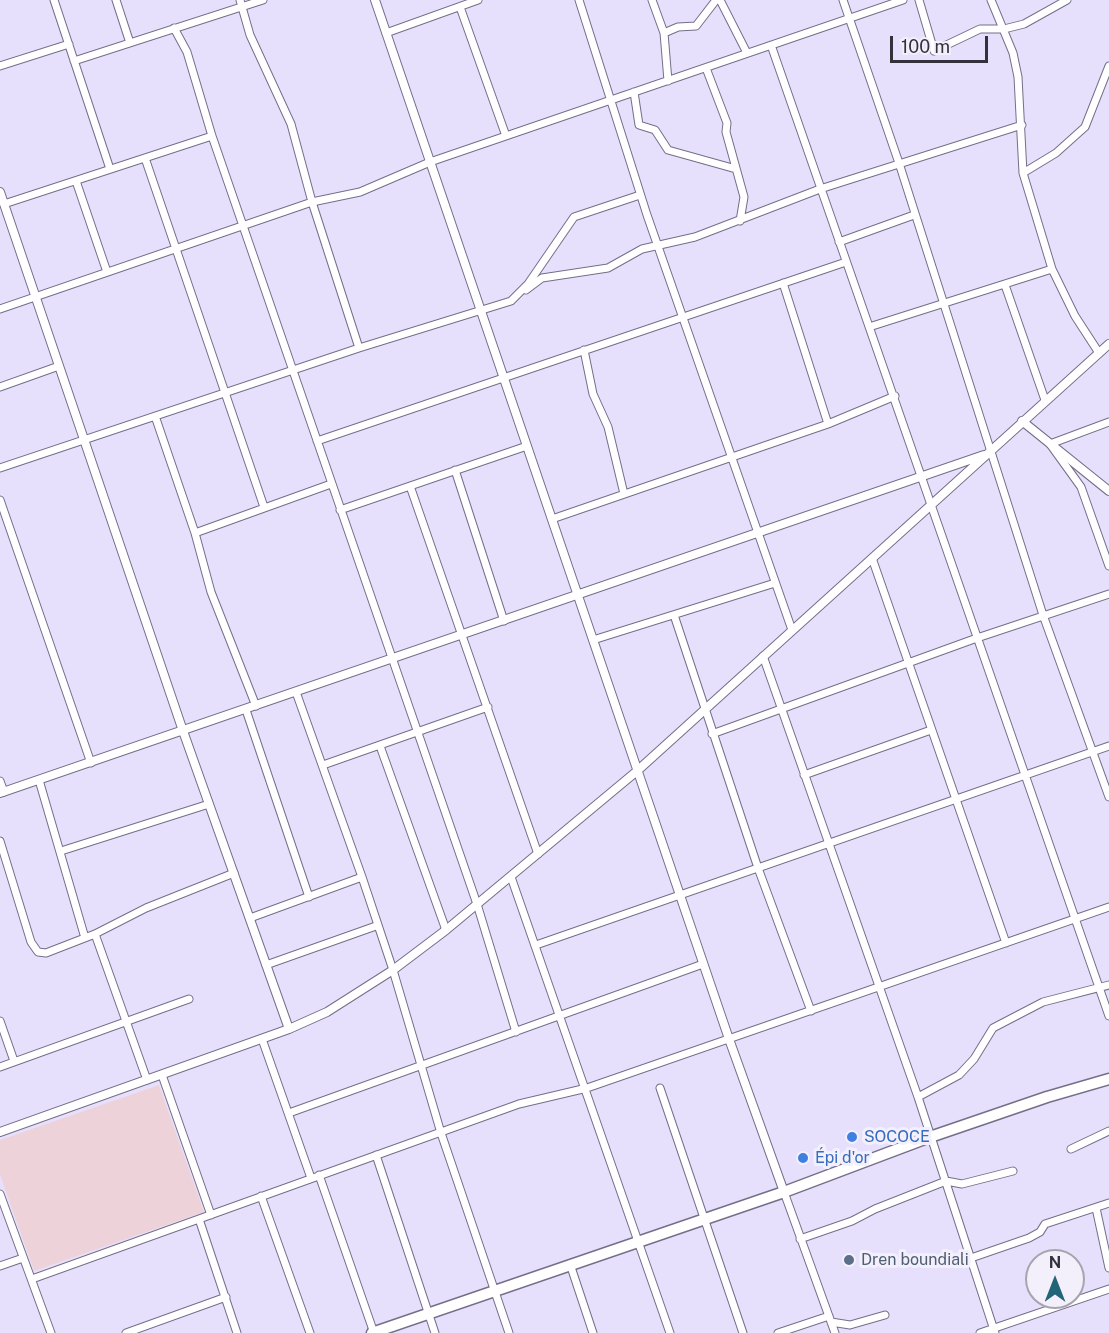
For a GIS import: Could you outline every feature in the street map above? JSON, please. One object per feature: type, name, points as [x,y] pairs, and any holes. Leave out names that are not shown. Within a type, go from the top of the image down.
[{"type":"main road","points":[[373,1333],[784,1192],[930,1137],[1047,1097],[1109,1079]]},
{"type":"street","points":[[54,0],[110,170]]},
{"type":"street","points":[[116,0],[130,43]]},
{"type":"street","points":[[74,61],[241,3],[263,0]]},
{"type":"street","points":[[375,0],[703,964],[835,1333]]},
{"type":"street","points":[[386,33],[478,0]]},
{"type":"street","points":[[579,0],[640,195],[792,630]]},
{"type":"street","points":[[652,0],[664,33],[668,81]]},
{"type":"street","points":[[664,33],[678,27],[696,26],[718,0],[747,53]]},
{"type":"street","points":[[843,0],[899,163],[1043,615],[1109,797]]},
{"type":"street","points":[[0,309],[312,202],[360,192],[430,162],[903,0]]},
{"type":"street","points":[[919,0],[934,51],[980,29],[1004,29],[1024,24],[1067,0]]},
{"type":"street","points":[[991,0],[1004,29],[1018,77],[1023,173],[1052,269],[1075,316],[1099,353]]},
{"type":"street","points":[[241,3],[250,35],[291,124],[312,202],[359,348]]},
{"type":"street","points":[[460,7],[506,136]]},
{"type":"street","points":[[174,28],[187,52],[212,136],[477,904],[516,1032]]},
{"type":"street","points":[[0,66],[69,44]]},
{"type":"street","points":[[771,45],[1109,1016]]},
{"type":"street","points":[[1023,173],[1056,153],[1085,128],[1109,66]]},
{"type":"street","points":[[706,68],[727,123],[726,132],[744,197],[740,221]]},
{"type":"street","points":[[634,92],[639,125],[656,130],[668,150],[736,169]]},
{"type":"street","points":[[0,468],[359,348],[511,301],[542,278],[599,270],[617,264],[642,249],[660,247],[740,221],[820,189],[1022,125]]},
{"type":"street","points":[[4,204],[212,136]]},
{"type":"street","points":[[145,158],[174,249],[264,507]]},
{"type":"street","points":[[76,181],[107,272]]},
{"type":"street","points":[[0,192],[183,731],[289,1029]]},
{"type":"street","points":[[511,301],[528,284],[574,217],[640,195]]},
{"type":"street","points":[[839,242],[914,215]]},
{"type":"street","points":[[316,441],[846,262]]},
{"type":"street","points":[[869,327],[1052,269]]},
{"type":"street","points":[[783,283],[828,424]]},
{"type":"street","points":[[1005,285],[1045,400]]},
{"type":"street","points":[[0,1132],[289,1029],[327,1012],[393,970],[511,877],[637,771],[1109,344]]},
{"type":"street","points":[[584,350],[593,394],[608,427],[624,494]]},
{"type":"street","points":[[0,387],[59,366]]},
{"type":"street","points":[[552,519],[828,424],[895,396]]},
{"type":"street","points":[[155,416],[195,533],[211,592],[256,706]]},
{"type":"street","points":[[1022,421],[1109,491]]},
{"type":"street","points":[[1050,444],[1109,422]]},
{"type":"street","points":[[1050,444],[1081,486],[1109,566]]},
{"type":"street","points":[[340,510],[527,446]]},
{"type":"street","points":[[0,781],[2,792],[91,763],[990,453]]},
{"type":"street","points":[[455,470],[504,621]]},
{"type":"street","points":[[195,533],[331,484]]},
{"type":"street","points":[[410,486],[538,854]]},
{"type":"street","points":[[0,500],[91,763]]},
{"type":"street","points":[[872,558],[1006,943]]},
{"type":"street","points":[[593,640],[776,583]]},
{"type":"street","points":[[712,734],[782,711],[977,638],[1109,594]]},
{"type":"street","points":[[674,615],[758,868],[811,1011]]},
{"type":"street","points":[[763,657],[918,1097],[994,1331]]},
{"type":"street","points":[[296,692],[393,970],[420,1068],[509,1333]]},
{"type":"street","points":[[323,765],[488,707]]},
{"type":"street","points":[[246,710],[309,897]]},
{"type":"street","points":[[804,775],[931,730]]},
{"type":"street","points":[[380,746],[446,930]]},
{"type":"street","points":[[536,945],[1109,746]]},
{"type":"street","points":[[39,780],[85,938]]},
{"type":"street","points":[[61,851],[209,804]]},
{"type":"street","points":[[0,842],[31,942],[38,951],[57,950],[146,908],[234,873]]},
{"type":"street","points":[[250,918],[362,877]]},
{"type":"street","points":[[511,877],[559,1016],[587,1088],[670,1333]]},
{"type":"street","points":[[32,1279],[519,1104],[587,1088],[1109,907]]},
{"type":"street","points":[[266,965],[376,926]]},
{"type":"street","points":[[95,934],[147,1080]]},
{"type":"street","points":[[289,1113],[420,1068],[703,964]]},
{"type":"street","points":[[918,1097],[960,1075],[974,1059],[993,1028],[1043,1002],[1109,985]]},
{"type":"street","points":[[0,1066],[189,999]]},
{"type":"street","points":[[0,1021],[14,1061]]},
{"type":"street","points":[[262,1039],[311,1178]]},
{"type":"street","points":[[162,1075],[211,1215]]},
{"type":"street","points":[[660,1088],[744,1333]]},
{"type":"street","points":[[1071,1149],[1109,1131]]},
{"type":"street","points":[[376,1155],[435,1333]]},
{"type":"street","points":[[800,1239],[852,1221],[875,1209],[946,1181],[962,1184],[1013,1171]]},
{"type":"street","points":[[319,1175],[373,1333]]},
{"type":"street","points":[[261,1196],[310,1333]]},
{"type":"street","points":[[1,1199],[51,1333]]},
{"type":"street","points":[[972,1258],[1029,1238],[1040,1232],[1045,1224],[1109,1203]]},
{"type":"street","points":[[1096,1208],[1109,1268]]},
{"type":"street","points":[[199,1219],[237,1333]]},
{"type":"street","points":[[0,1266],[22,1258]]},
{"type":"street","points":[[570,1264],[593,1333]]},
{"type":"street","points":[[980,1333],[994,1331],[1109,1289]]},
{"type":"street","points":[[126,1333],[226,1297]]},
{"type":"street","points":[[778,1333],[830,1319],[850,1325],[885,1315]]},
{"type":"shaded area","points":[[159,1085],[204,1212],[34,1271],[0,1175],[0,1140]]},
{"type":"place","name":"SOCOCE","points":[[852,1137]]},
{"type":"place","name":"Épi d'or","points":[[803,1158]]},
{"type":"place","name":"Dren boundiali","points":[[849,1260]]}]
